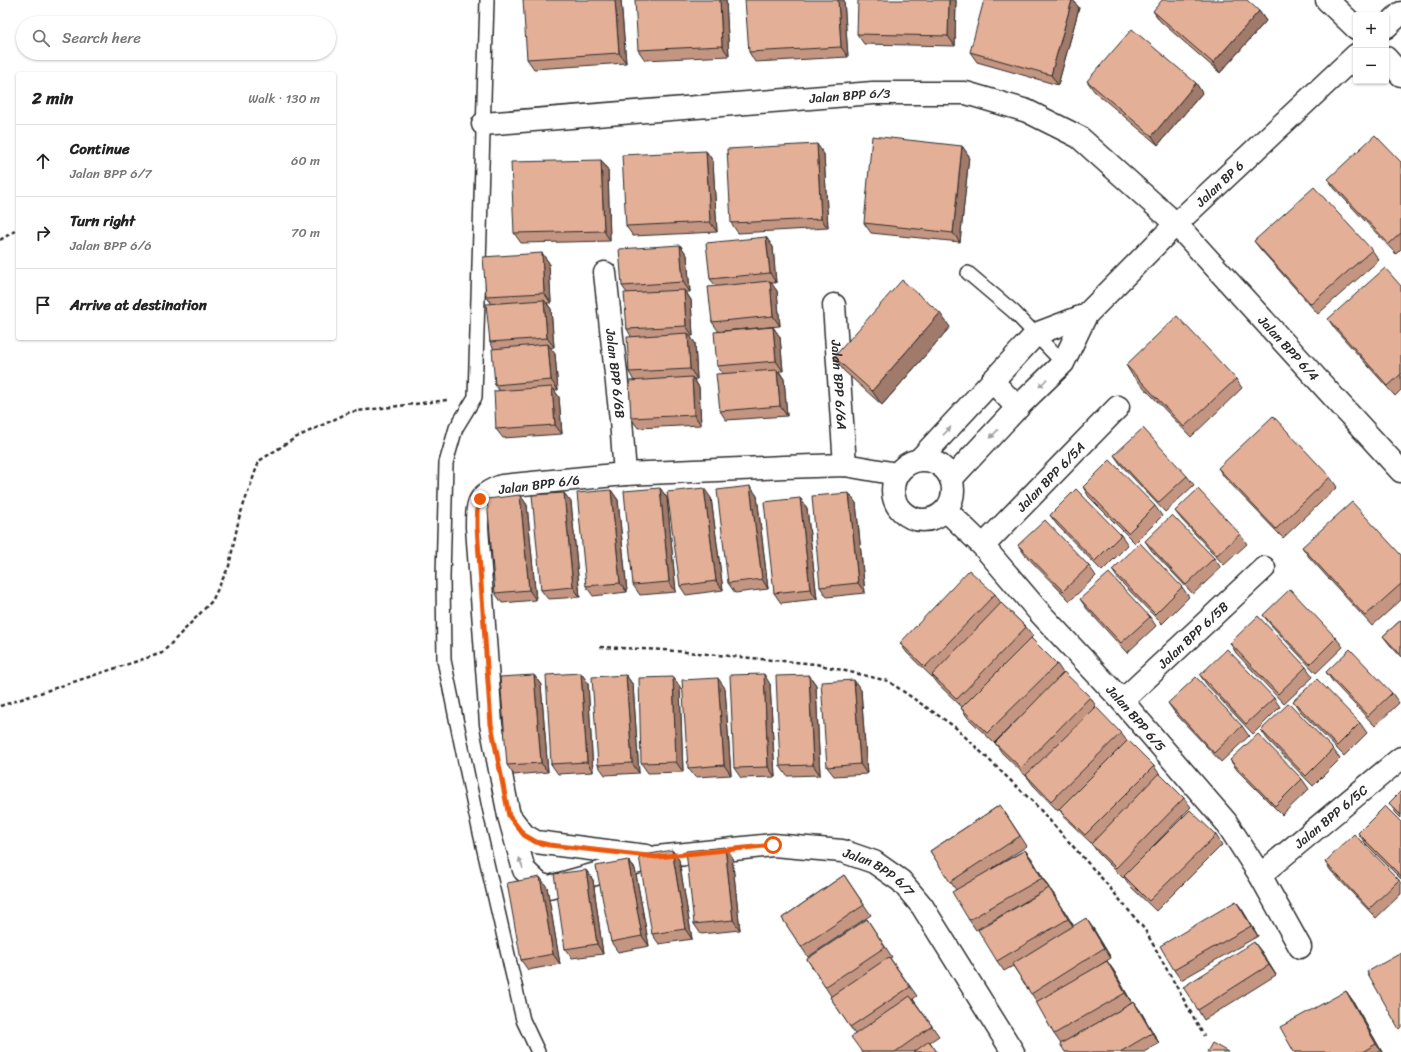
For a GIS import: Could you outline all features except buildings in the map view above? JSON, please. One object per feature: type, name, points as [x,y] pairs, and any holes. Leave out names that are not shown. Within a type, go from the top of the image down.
[{"type":"street","points":[[1327,0],[1353,25]]},
{"type":"street","points":[[1389,24],[1401,13]]},
{"type":"street","name":"Jalan BP 6","points":[[1086,315],[1176,224],[1353,58]]},
{"type":"street","points":[[1389,61],[1401,74]]},
{"type":"street","name":"Jalan BPP 6/3","points":[[483,124],[873,93],[966,93],[1027,110],[1079,137],[1176,224]]},
{"type":"street","name":"Jalan BPP 6/4","points":[[1176,224],[1401,471]]},
{"type":"street","name":"Jalan BPP 6/6B","points":[[605,273],[621,420],[625,474]]},
{"type":"street","name":"Jalan BPP 6/6A","points":[[834,305],[844,465]]},
{"type":"street","points":[[920,459],[930,460],[939,464],[946,470],[952,479],[954,490],[952,500],[946,510],[937,517],[926,520],[915,520],[905,514],[897,506],[893,496],[892,484],[896,474],[903,466],[920,459],[1036,334],[1086,315]]},
{"type":"street","points":[[952,479],[1018,408],[1063,363],[1086,315]]},
{"type":"street","points":[[992,381],[1018,408]]},
{"type":"street","name":"Jalan BPP 6/5A","points":[[983,546],[1118,408]]},
{"type":"street","name":"Jalan BPP 6/6","points":[[509,816],[491,724],[486,672],[477,527],[477,510],[480,499],[489,491],[502,486],[625,474],[844,465],[896,474]]},
{"type":"street","name":"Jalan BPP 6/5","points":[[946,510],[983,546],[1040,613],[1122,701],[1226,822],[1260,875],[1300,947]]},
{"type":"street","name":"Jalan BPP 6/5B","points":[[1122,701],[1264,568]]},
{"type":"street","name":"Jalan BPP 6/5C","points":[[1260,875],[1401,758]]},
{"type":"street","name":"Jalan BPP 6/7","points":[[509,816],[524,835],[536,842],[657,857]]},
{"type":"street","name":"Jalan BPP 6/7","points":[[509,816],[524,870],[539,884],[549,887],[657,857],[773,845],[842,851],[874,862],[901,881],[922,906],[1013,1052]]},
{"type":"lane","points":[[487,0],[475,397],[456,428],[446,463],[443,577],[444,660],[475,811],[523,1020],[538,1052]]},
{"type":"lane","points":[[968,273],[1014,312],[1063,363]]},
{"type":"path","points":[[0,240],[16,230]]},
{"type":"path","points":[[0,706],[162,653],[212,601],[229,566],[239,518],[259,461],[296,438],[350,412],[475,397]]},
{"type":"path","points":[[600,647],[664,650],[816,664],[888,681],[955,727],[1034,804],[1105,882],[1145,930],[1204,1036]]},
{"type":"route","points":[[480,499],[477,510],[477,527],[486,672],[491,724],[509,816],[524,835],[536,842],[549,845],[657,857],[773,845]]}]
